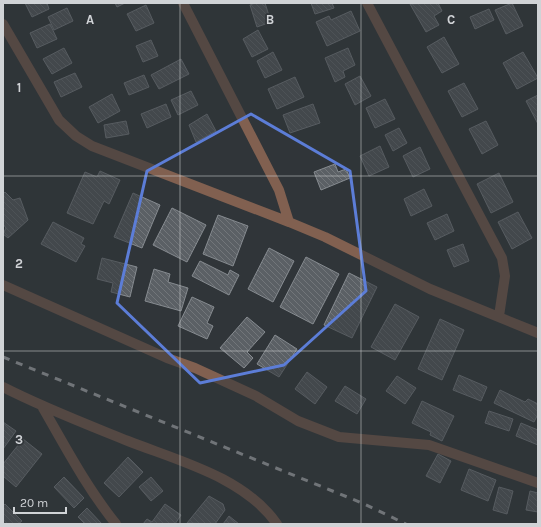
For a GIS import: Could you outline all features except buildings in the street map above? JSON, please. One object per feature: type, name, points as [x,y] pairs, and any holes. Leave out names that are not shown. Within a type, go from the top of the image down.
[{"type":"street","points":[[184,3],[279,190],[289,222]]},
{"type":"street","points":[[366,3],[502,258],[505,276],[499,316]]},
{"type":"street","points":[[3,24],[59,120],[76,136],[92,146],[289,222],[430,289],[538,333]]},
{"type":"street","points":[[3,285],[167,358],[195,368],[256,396],[298,421],[311,426],[339,436],[430,445],[538,483]]},
{"type":"street","points":[[3,387],[43,408],[207,472],[244,492],[268,511],[277,524]]},
{"type":"street","points":[[43,408],[86,483],[116,524]]},
{"type":"highlighted area","points":[[251,114],[350,171],[366,291],[284,365],[200,383],[117,303],[147,171]]},
{"type":"railway","points":[[3,357],[362,503],[406,524]]}]
